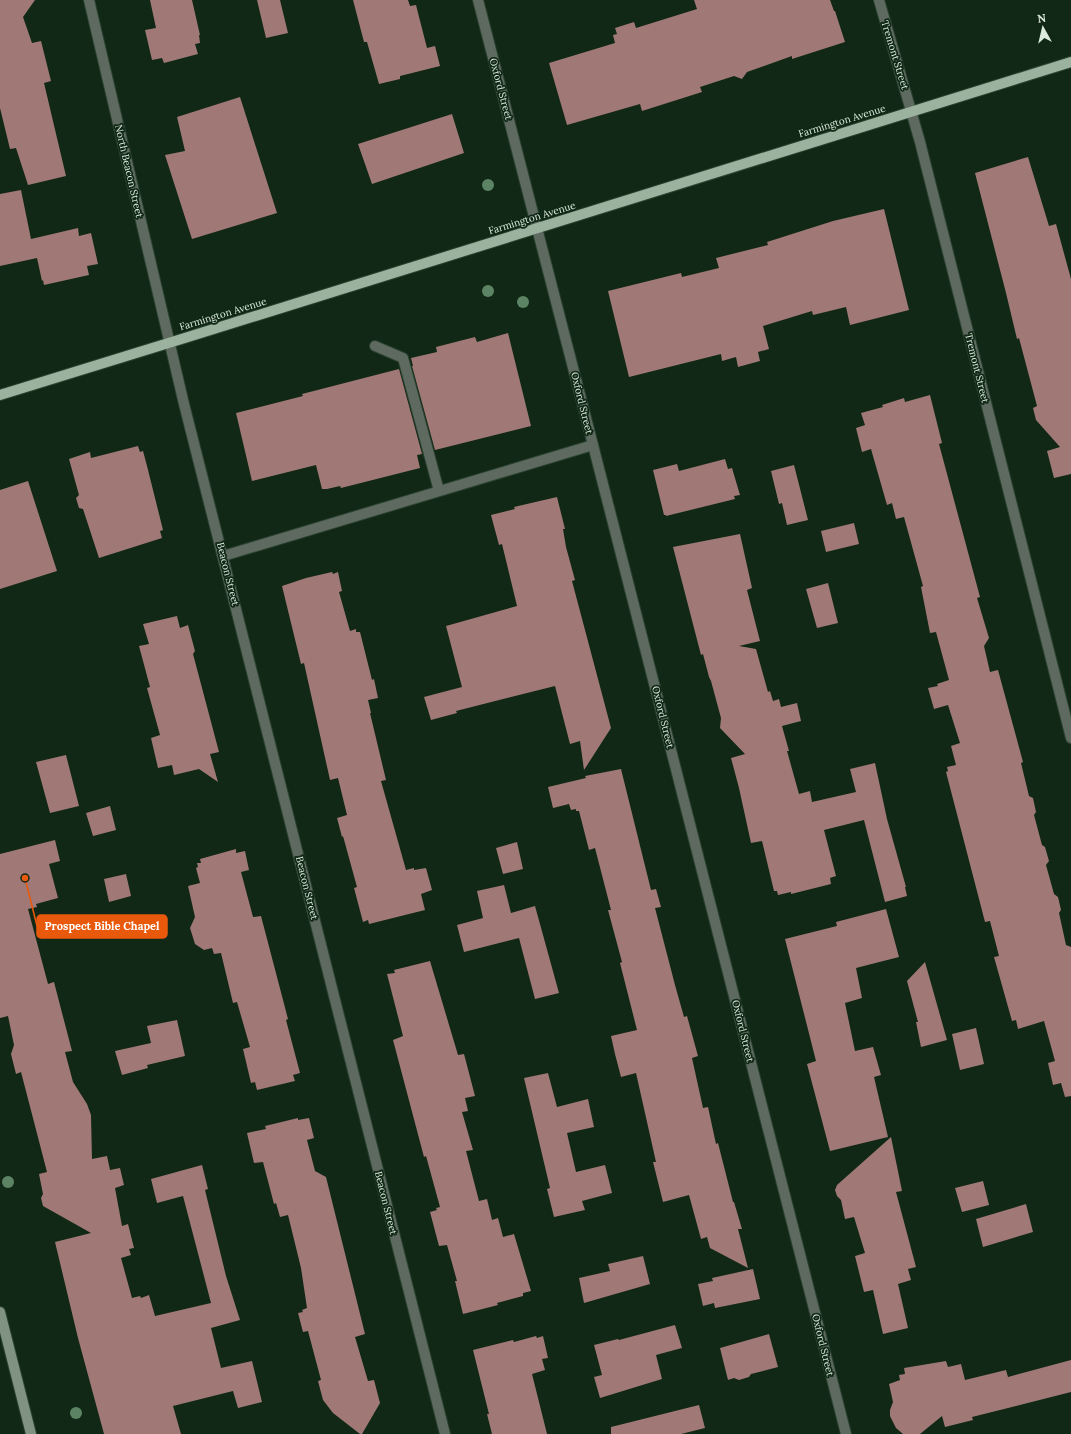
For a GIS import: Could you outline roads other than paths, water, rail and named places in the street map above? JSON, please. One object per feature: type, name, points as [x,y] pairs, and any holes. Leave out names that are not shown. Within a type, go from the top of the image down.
[{"type":"main road","name":"Farmington Avenue","points":[[0,394],[170,343],[1071,62]]},
{"type":"main road","points":[[0,1312],[3,1337],[31,1434]]},
{"type":"street","name":"North Beacon Street","points":[[89,0],[170,343]]},
{"type":"street","name":"Oxford Street","points":[[478,0],[538,228],[846,1434]]},
{"type":"street","name":"Tremont Street","points":[[879,0],[912,112],[1071,738]]},
{"type":"street","name":"Beacon Street","points":[[170,343],[445,1434]]},
{"type":"street","points":[[375,346],[403,358],[439,492]]},
{"type":"street","points":[[223,556],[593,445]]},
{"type":"place","name":"Prospect Bible Chapel","points":[[25,878]]}]
